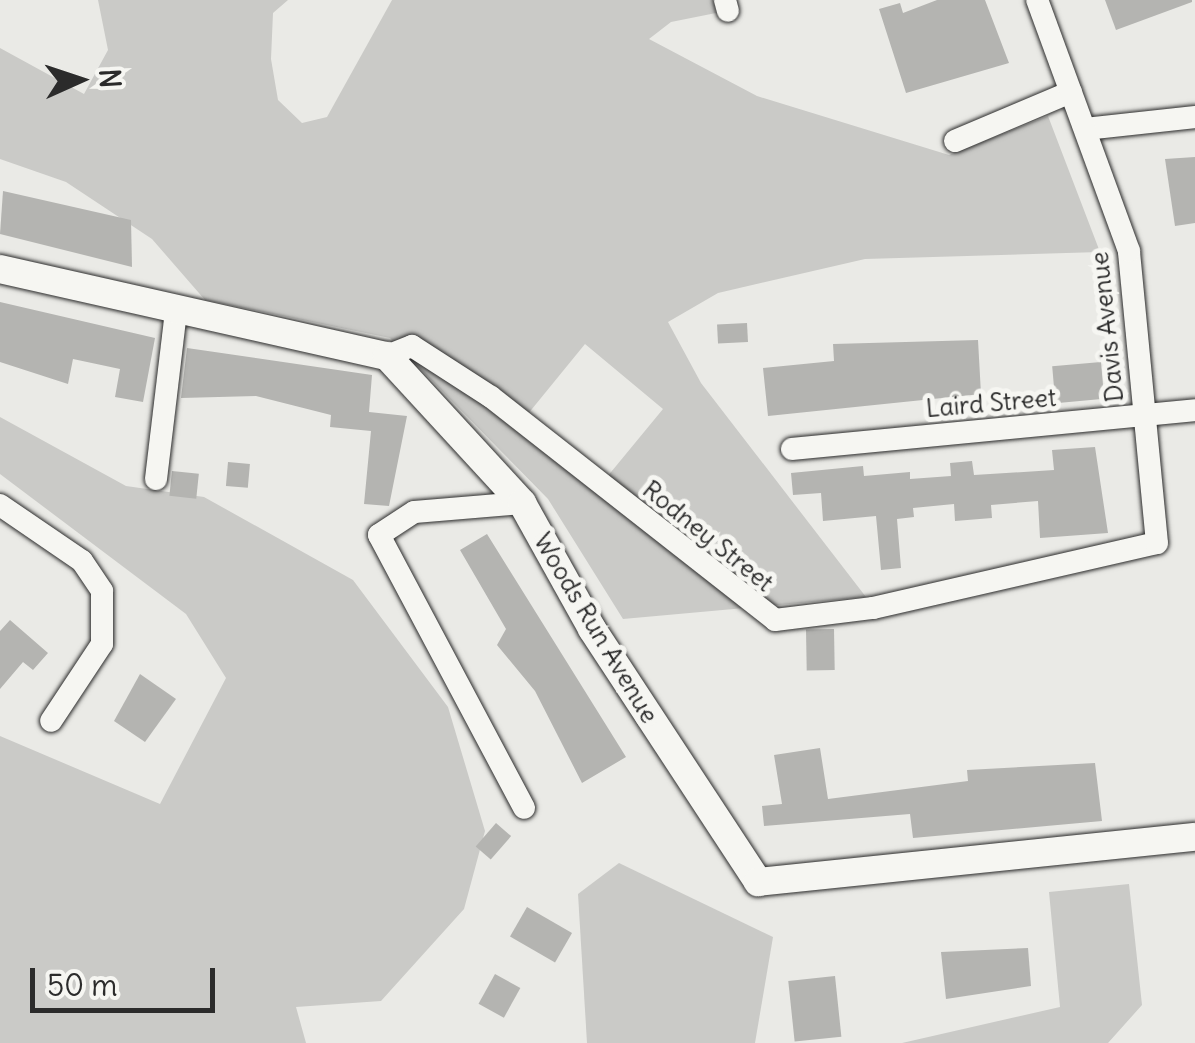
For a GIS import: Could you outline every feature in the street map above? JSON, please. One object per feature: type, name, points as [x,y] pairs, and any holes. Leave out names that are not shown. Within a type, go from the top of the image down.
[{"type":"street","name":"Davis Avenue","points":[[1037,0],[1129,251],[1158,543]]},
{"type":"street","points":[[955,141],[1071,92]]},
{"type":"street","points":[[1084,129],[1195,117]]},
{"type":"street","points":[[0,270],[387,356]]},
{"type":"street","points":[[156,479],[176,312]]},
{"type":"street","name":"Rodney Street","points":[[387,356],[412,346],[478,388],[775,620],[873,608],[1158,543]]},
{"type":"street","name":"Woods Run Avenue","points":[[387,356],[522,503],[592,629],[758,882],[1195,837]]},
{"type":"street","name":"Laird Street","points":[[792,448],[1195,410]]},
{"type":"street","points":[[522,503],[414,512],[390,520],[379,545],[524,808]]},
{"type":"street","points":[[0,505],[96,577],[102,644],[51,721]]},
{"type":"shaded area","points":[[98,0],[288,0],[273,13],[271,59],[278,100],[302,123],[327,117],[392,0],[713,0],[716,13],[671,22],[649,39],[757,96],[949,155],[1048,116],[1100,252],[865,259],[718,293],[668,322],[701,383],[866,597],[623,619],[548,499],[390,338],[205,300],[152,239],[66,182],[0,159],[0,48],[84,94],[108,50]],"holes":[[[585,344],[663,409],[602,483],[523,420]]]},
{"type":"shaded area","points":[[0,417],[126,486],[204,497],[353,580],[448,707],[485,831],[464,909],[381,1001],[296,1007],[306,1043],[0,1043],[0,736],[160,804],[226,678],[186,614],[0,474]]},
{"type":"shaded area","points":[[619,863],[773,937],[755,1043],[587,1043],[578,894]]},
{"type":"shaded area","points":[[1129,884],[1142,1005],[1108,1043],[902,1043],[1060,1007],[1049,892]]},
{"type":"building","points":[[937,0],[985,0],[1009,63],[906,93],[879,9],[900,3],[903,13]]},
{"type":"building","points":[[1105,0],[1192,0],[1192,2],[1116,30]]},
{"type":"building","points":[[1195,157],[1195,223],[1175,226],[1165,159]]},
{"type":"building","points":[[3,191],[131,220],[132,267],[0,234]]},
{"type":"building","points":[[0,302],[155,338],[143,402],[115,397],[120,369],[73,359],[68,384],[0,362]]},
{"type":"building","points":[[747,323],[748,342],[718,344],[717,325]]},
{"type":"building","points":[[978,340],[981,394],[768,416],[763,368],[834,361],[833,344]]},
{"type":"building","points":[[187,348],[372,375],[369,412],[407,416],[389,506],[364,504],[371,431],[330,427],[331,415],[256,396],[181,398]]},
{"type":"building","points":[[1101,362],[1104,399],[1055,403],[1052,366]]},
{"type":"building","points":[[1095,447],[1108,533],[1040,538],[1038,501],[991,505],[992,518],[955,521],[954,504],[913,508],[914,517],[897,519],[901,568],[881,570],[876,516],[823,521],[821,493],[793,495],[791,473],[863,466],[864,476],[910,472],[910,479],[951,476],[950,463],[972,461],[974,475],[1054,470],[1052,450]]},
{"type":"building","points":[[228,462],[250,464],[248,488],[226,486]]},
{"type":"building","points":[[172,471],[199,474],[196,499],[169,496]]},
{"type":"building","points":[[487,534],[626,757],[582,783],[535,691],[497,645],[506,629],[460,550]]},
{"type":"building","points":[[10,620],[48,653],[33,670],[23,662],[0,689],[0,631]]},
{"type":"building","points":[[806,629],[834,629],[835,670],[807,670]]},
{"type":"building","points":[[140,674],[176,699],[145,742],[114,721]]},
{"type":"building","points":[[820,748],[828,799],[968,781],[967,770],[1095,763],[1102,821],[913,838],[910,814],[764,826],[762,806],[782,804],[774,755]]},
{"type":"building","points":[[496,823],[511,836],[491,860],[476,846]]},
{"type":"building","points":[[527,907],[572,933],[555,962],[510,936]]},
{"type":"building","points":[[1028,948],[1031,986],[946,999],[941,952]]},
{"type":"building","points":[[495,974],[520,988],[504,1018],[479,1004]]},
{"type":"building","points":[[835,976],[841,1037],[795,1042],[788,981]]}]
